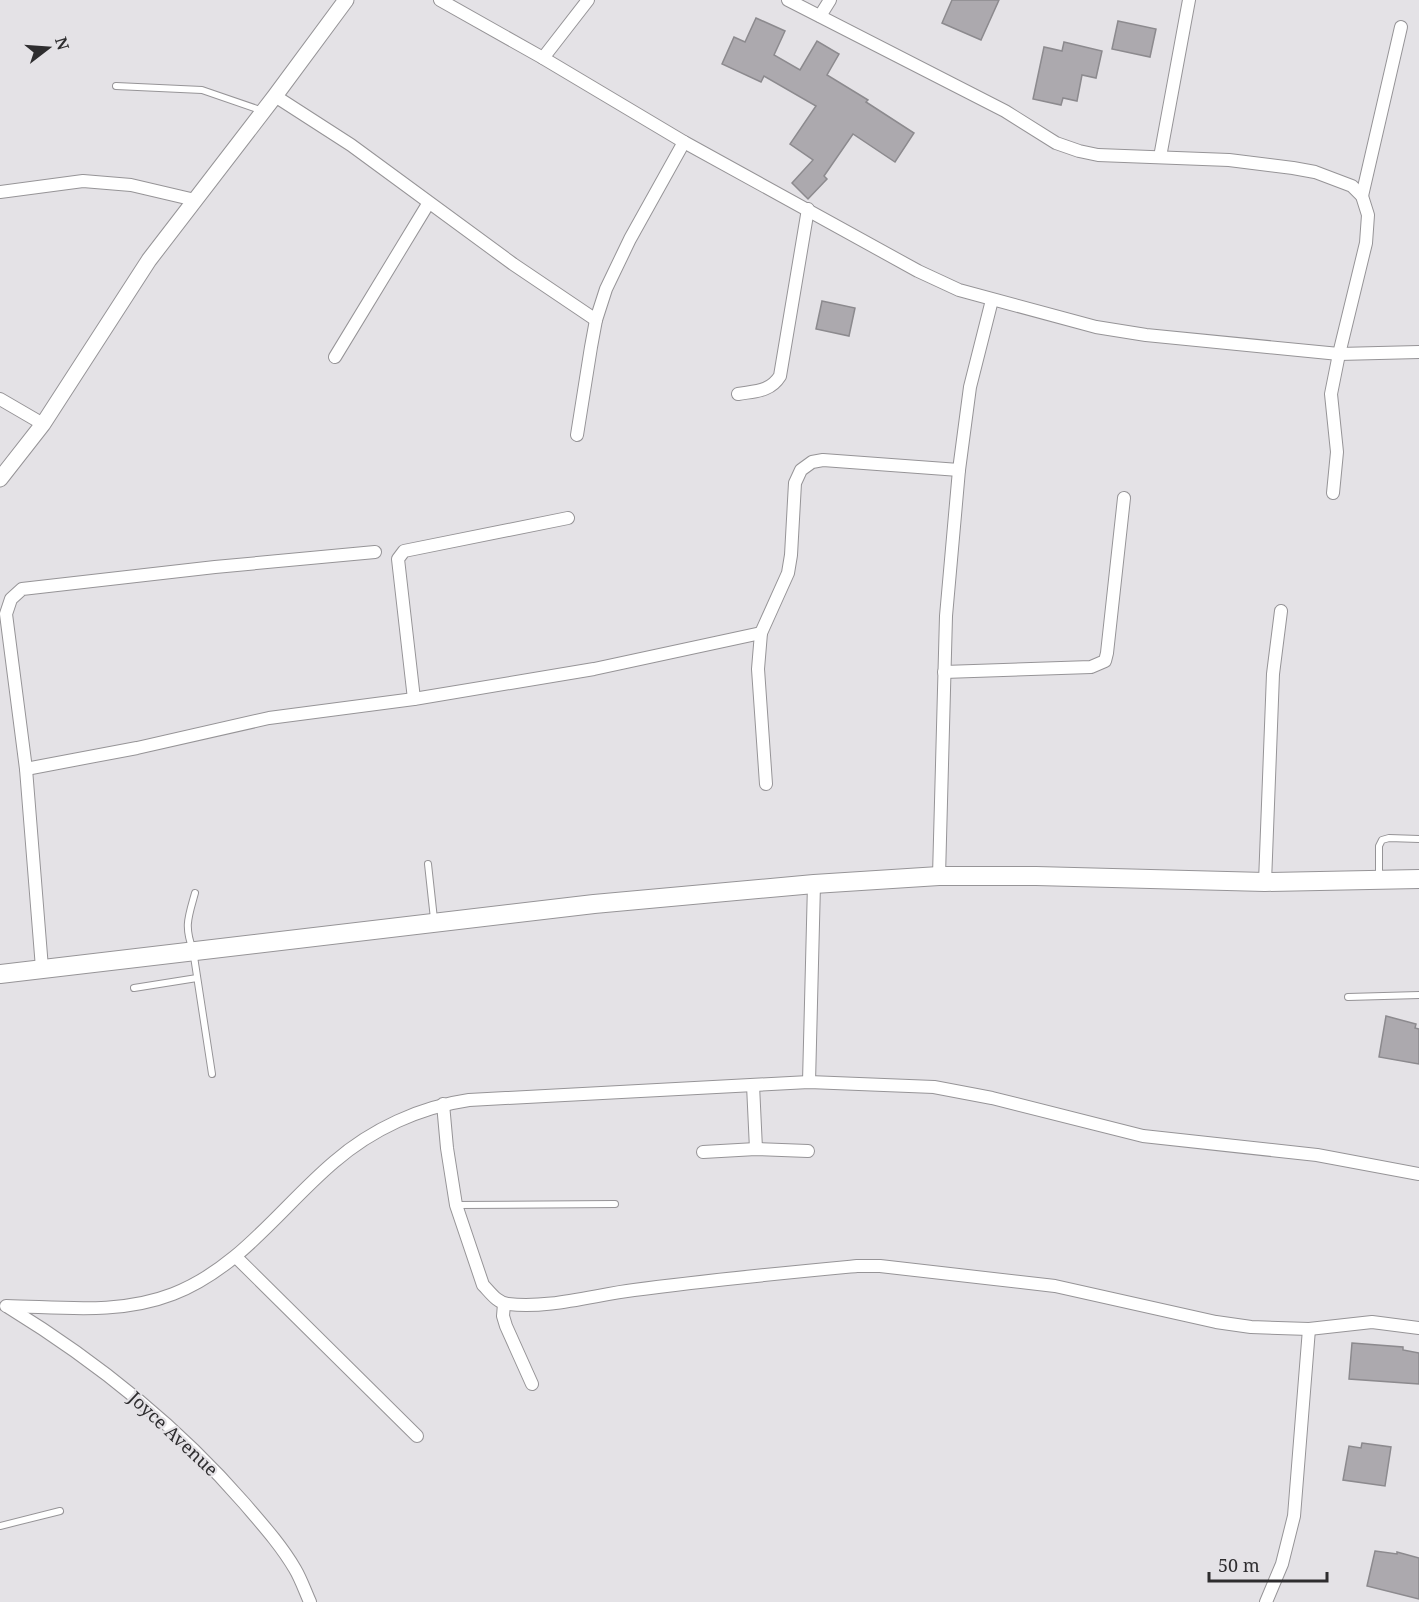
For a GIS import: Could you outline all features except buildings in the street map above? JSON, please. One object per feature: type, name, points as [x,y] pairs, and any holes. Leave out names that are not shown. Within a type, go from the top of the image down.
[{"type":"main road","points":[[0,974],[594,904],[814,884],[939,876],[1265,882],[1419,879]]},
{"type":"street","points":[[0,479],[43,424],[149,260],[346,0]]},
{"type":"street","points":[[440,0],[684,142],[941,283],[992,300],[1096,327],[1146,335],[1339,354],[1419,352]]},
{"type":"street","points":[[543,58],[588,0]]},
{"type":"street","points":[[788,0],[1005,111],[1056,143],[1079,152],[1098,155],[1229,160],[1315,172],[1352,186],[1362,196],[1368,215],[1366,243],[1331,394],[1337,452],[1333,493]]},
{"type":"street","points":[[820,16],[830,0]]},
{"type":"street","points":[[1160,157],[1189,0]]},
{"type":"street","points":[[1362,196],[1401,27]]},
{"type":"street","points":[[275,96],[351,145],[428,204],[596,320]]},
{"type":"street","points":[[577,435],[596,320],[606,289],[630,239],[684,142]]},
{"type":"street","points":[[0,192],[82,181],[131,185],[195,200]]},
{"type":"street","points":[[336,357],[428,204]]},
{"type":"street","points":[[738,394],[768,389],[776,384],[780,376],[808,208]]},
{"type":"street","points":[[939,876],[946,616],[959,470],[970,387],[992,300]]},
{"type":"street","points":[[0,399],[43,424]]},
{"type":"street","points":[[766,784],[758,669],[761,633],[788,573],[795,483],[801,470],[812,462],[823,460],[959,470]]},
{"type":"street","points":[[944,672],[1091,667],[1104,661],[1107,653],[1124,498]]},
{"type":"street","points":[[414,699],[398,559],[400,554],[404,550],[568,518]]},
{"type":"street","points":[[42,969],[26,769],[6,614],[11,599],[22,589],[375,552]]},
{"type":"street","points":[[1265,882],[1274,674],[1281,611]]},
{"type":"street","points":[[26,769],[137,748],[269,718],[414,699],[594,669],[761,633]]},
{"type":"street","points":[[809,1082],[814,884]]},
{"type":"street","points":[[3,1304],[103,1309],[139,1305],[174,1294],[203,1280],[236,1257],[335,1161],[370,1137],[404,1117],[443,1104],[469,1100],[809,1082],[934,1087],[992,1098],[1143,1136],[1317,1155],[1419,1174]]},
{"type":"street","points":[[753,1085],[756,1149]]},
{"type":"street","points":[[443,1104],[456,1205],[483,1285],[504,1304],[550,1304],[597,1295],[702,1281],[880,1266],[1056,1286],[1239,1325],[1309,1329],[1372,1322],[1419,1328]]},
{"type":"street","points":[[703,1152],[756,1149],[808,1150]]},
{"type":"street","points":[[236,1257],[417,1436]]},
{"type":"street","name":"Joyce Avenue","points":[[3,1304],[55,1336],[132,1395],[183,1438],[233,1490],[271,1535],[295,1569],[310,1602]]},
{"type":"street","points":[[504,1304],[503,1317],[506,1326],[532,1384]]},
{"type":"street","points":[[1266,1602],[1282,1564],[1294,1516],[1309,1329]]},
{"type":"lane","points":[[116,86],[202,90],[264,111]]},
{"type":"lane","points":[[1379,880],[1379,846],[1382,840],[1389,838],[1419,839]]},
{"type":"lane","points":[[428,864],[434,923]]},
{"type":"lane","points":[[195,893],[188,916],[187,933],[193,950],[212,1074]]},
{"type":"lane","points":[[134,988],[197,978]]},
{"type":"lane","points":[[1348,997],[1419,995]]},
{"type":"lane","points":[[456,1205],[615,1204]]},
{"type":"lane","points":[[0,1526],[60,1510]]}]
